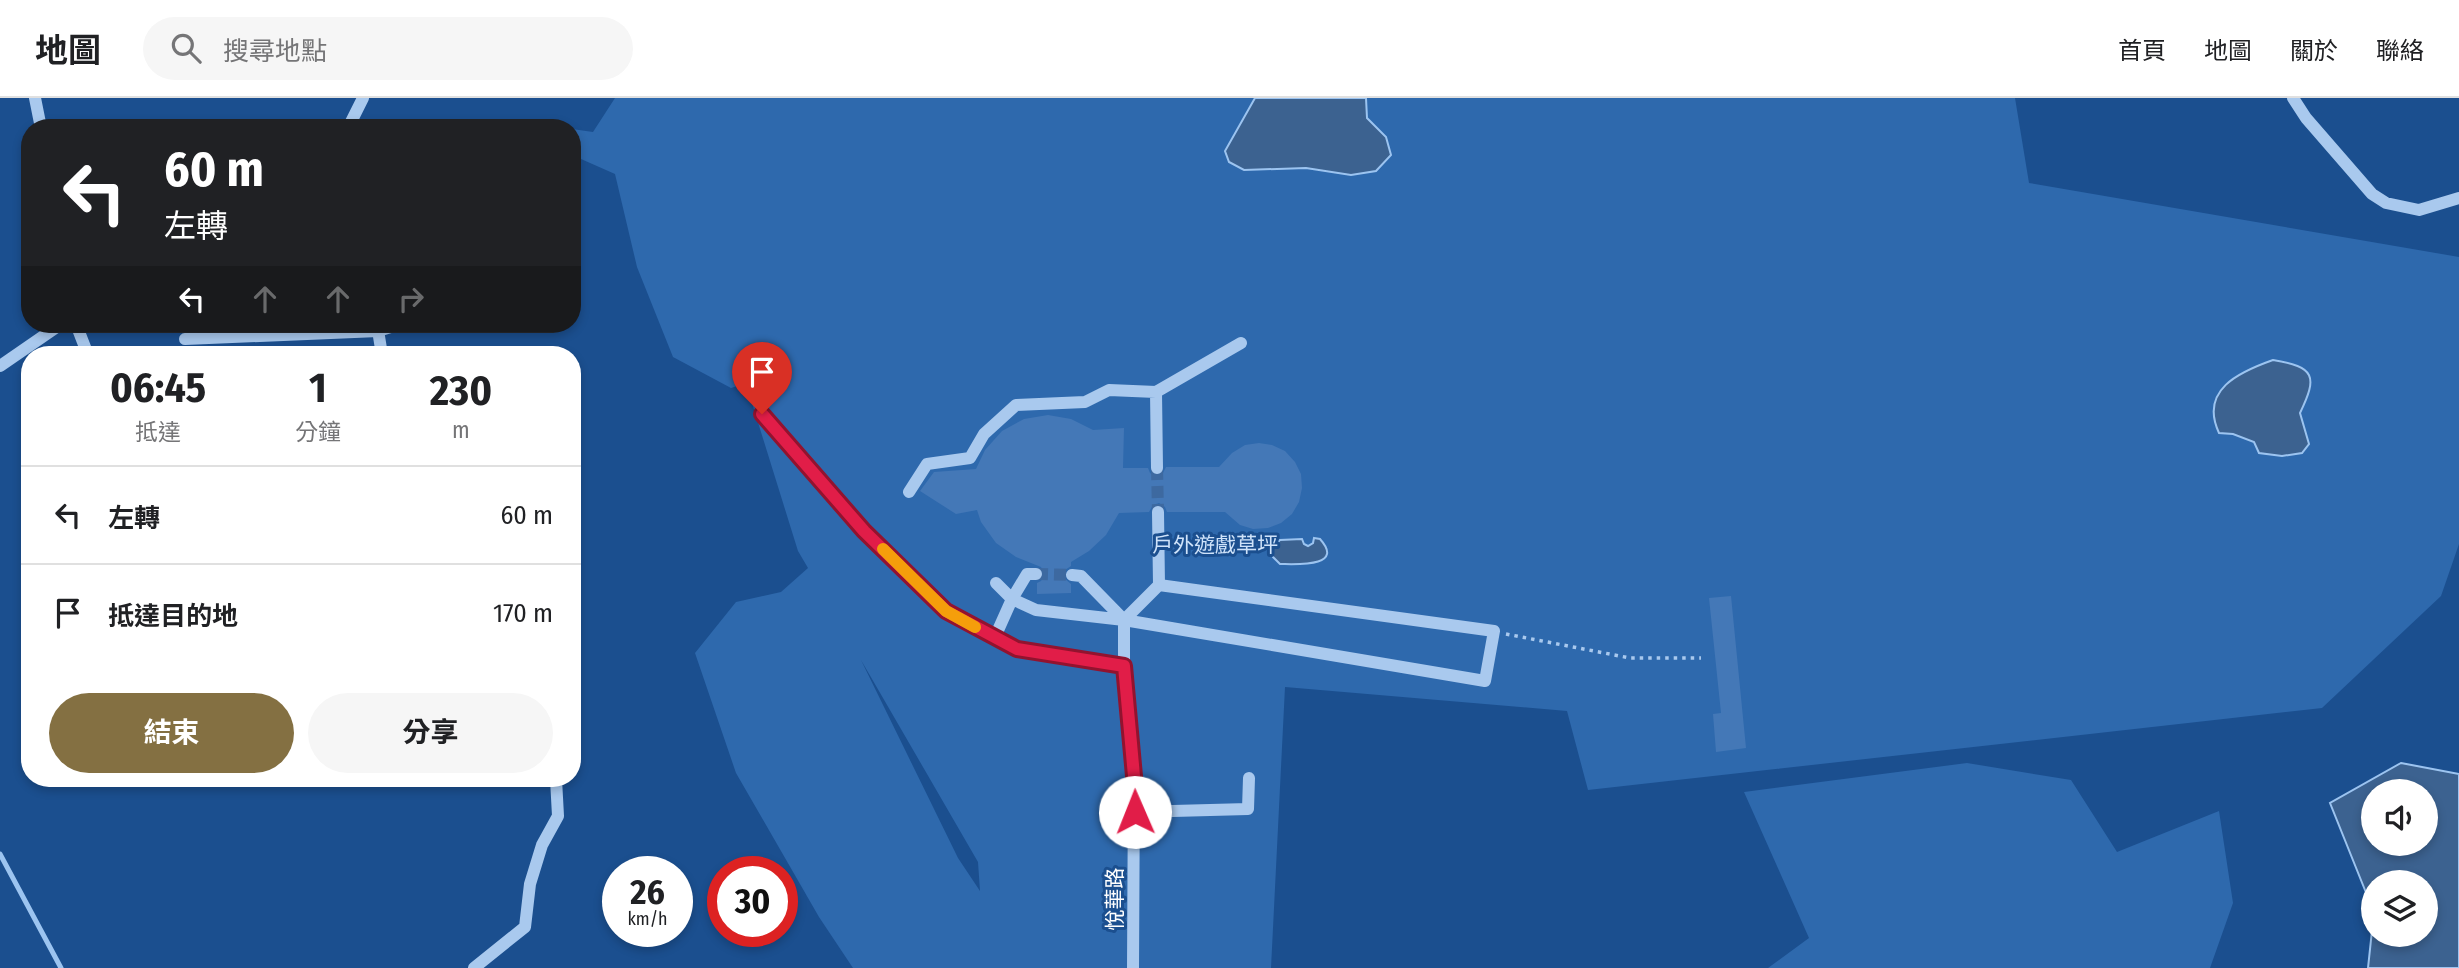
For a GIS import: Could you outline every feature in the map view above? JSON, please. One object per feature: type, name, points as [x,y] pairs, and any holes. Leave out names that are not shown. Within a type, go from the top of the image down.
[{"type":"street","points":[[35,98],[39,119]]},
{"type":"street","points":[[352,119],[363,98]]},
{"type":"street","points":[[2293,98],[2306,118],[2372,194],[2386,203],[2419,210],[2459,198]]},
{"type":"street","points":[[29,346],[48,333]]},
{"type":"street","points":[[185,339],[290,333]]},
{"type":"street","points":[[909,492],[927,464],[970,458],[984,434],[1016,405],[1085,402],[1110,390],[1156,392],[1241,343]]},
{"type":"street","points":[[0,366],[21,352]]},
{"type":"street","points":[[1156,392],[1157,468]]},
{"type":"street","points":[[762,414],[864,531],[946,611],[1017,649],[1124,666]]},
{"type":"street","points":[[1124,620],[1159,585],[1158,512]]},
{"type":"street","points":[[995,637],[1027,574],[1036,574]]},
{"type":"street","points":[[1072,575],[1080,576],[1124,620]]},
{"type":"street","points":[[996,583],[1012,599],[1036,610],[1124,620],[1485,681],[1494,631],[1159,585]]},
{"type":"street","name":"悅華路","points":[[1124,620],[1124,666],[1135,812],[1133,968]]},
{"type":"street","points":[[1135,812],[1248,809],[1249,778]]},
{"type":"street","points":[[474,968],[525,927],[530,884],[542,845],[558,817],[556,787]]},
{"type":"path","points":[[1494,631],[1630,658],[1701,657]]},
{"type":"green space","name":"戶外遊戲草坪","points":[[615,98],[2015,98],[2029,183],[2459,257],[2459,544],[2441,596],[2322,708],[1588,790],[1567,711],[1285,687],[1271,968],[853,968],[798,881],[798,856],[784,856],[736,773],[695,653],[736,602],[781,592],[808,568],[798,551],[751,400],[750,382],[731,388],[673,357],[637,267],[615,174],[581,159],[581,130],[593,132]],"holes":[[[861,660],[978,862],[980,891],[958,858]]]},
{"type":"green space","points":[[1967,763],[2071,780],[2117,852],[2219,811],[2233,903],[2210,968],[1768,968],[1809,938],[1744,792]]},
{"type":"shaded area","points":[[1255,98],[1366,98],[1367,118],[1386,137],[1391,155],[1376,171],[1351,175],[1306,168],[1244,170],[1229,162],[1225,151]]},
{"type":"shaded area","points":[[2273,360],[2297,366],[2309,375],[2309,390],[2300,413],[2309,444],[2302,453],[2282,456],[2259,453],[2254,442],[2233,434],[2219,433],[2214,418],[2214,405],[2218,394],[2226,385],[2247,370]]},
{"type":"shaded area","points":[[1314,538],[1320,539],[1326,548],[1327,555],[1322,560],[1306,564],[1280,564],[1273,557],[1273,547],[1280,540],[1302,539],[1308,546],[1313,543]]},
{"type":"shaded area","points":[[2401,763],[2459,774],[2459,968],[2368,968],[2370,947],[2438,947],[2438,870],[2361,870],[2361,880],[2330,803],[2361,786],[2361,856],[2438,856],[2438,779],[2373,779]]},
{"type":"building","points":[[1048,415],[1071,419],[1093,430],[1124,428],[1123,468],[1148,468],[1156,477],[1162,475],[1166,467],[1219,467],[1232,453],[1245,445],[1272,445],[1285,451],[1301,474],[1299,502],[1292,514],[1281,523],[1268,528],[1253,529],[1240,525],[1225,512],[1167,512],[1159,503],[1153,505],[1149,512],[1119,513],[1106,535],[1089,551],[1071,562],[1071,566],[1065,570],[1064,578],[1071,584],[1071,593],[1037,594],[1037,583],[1045,575],[1041,567],[1016,557],[996,543],[981,522],[977,510],[956,514],[920,491],[934,472],[976,469],[985,450],[1002,431],[1024,419]]},
{"type":"building","points":[[1731,596],[1746,748],[1716,752],[1713,714],[1721,713],[1709,598]]},
{"type":"waterway","points":[[0,854],[61,968]]},
{"type":"tunnel","points":[[1157,468],[1158,512]]},
{"type":"tunnel","points":[[1036,574],[1072,575]]},
{"type":"slow traffic","points":[[883,549],[946,611],[975,627]]},
{"type":"route","points":[[762,414],[864,531],[946,611],[1017,649],[1124,666],[1135,812]]}]
